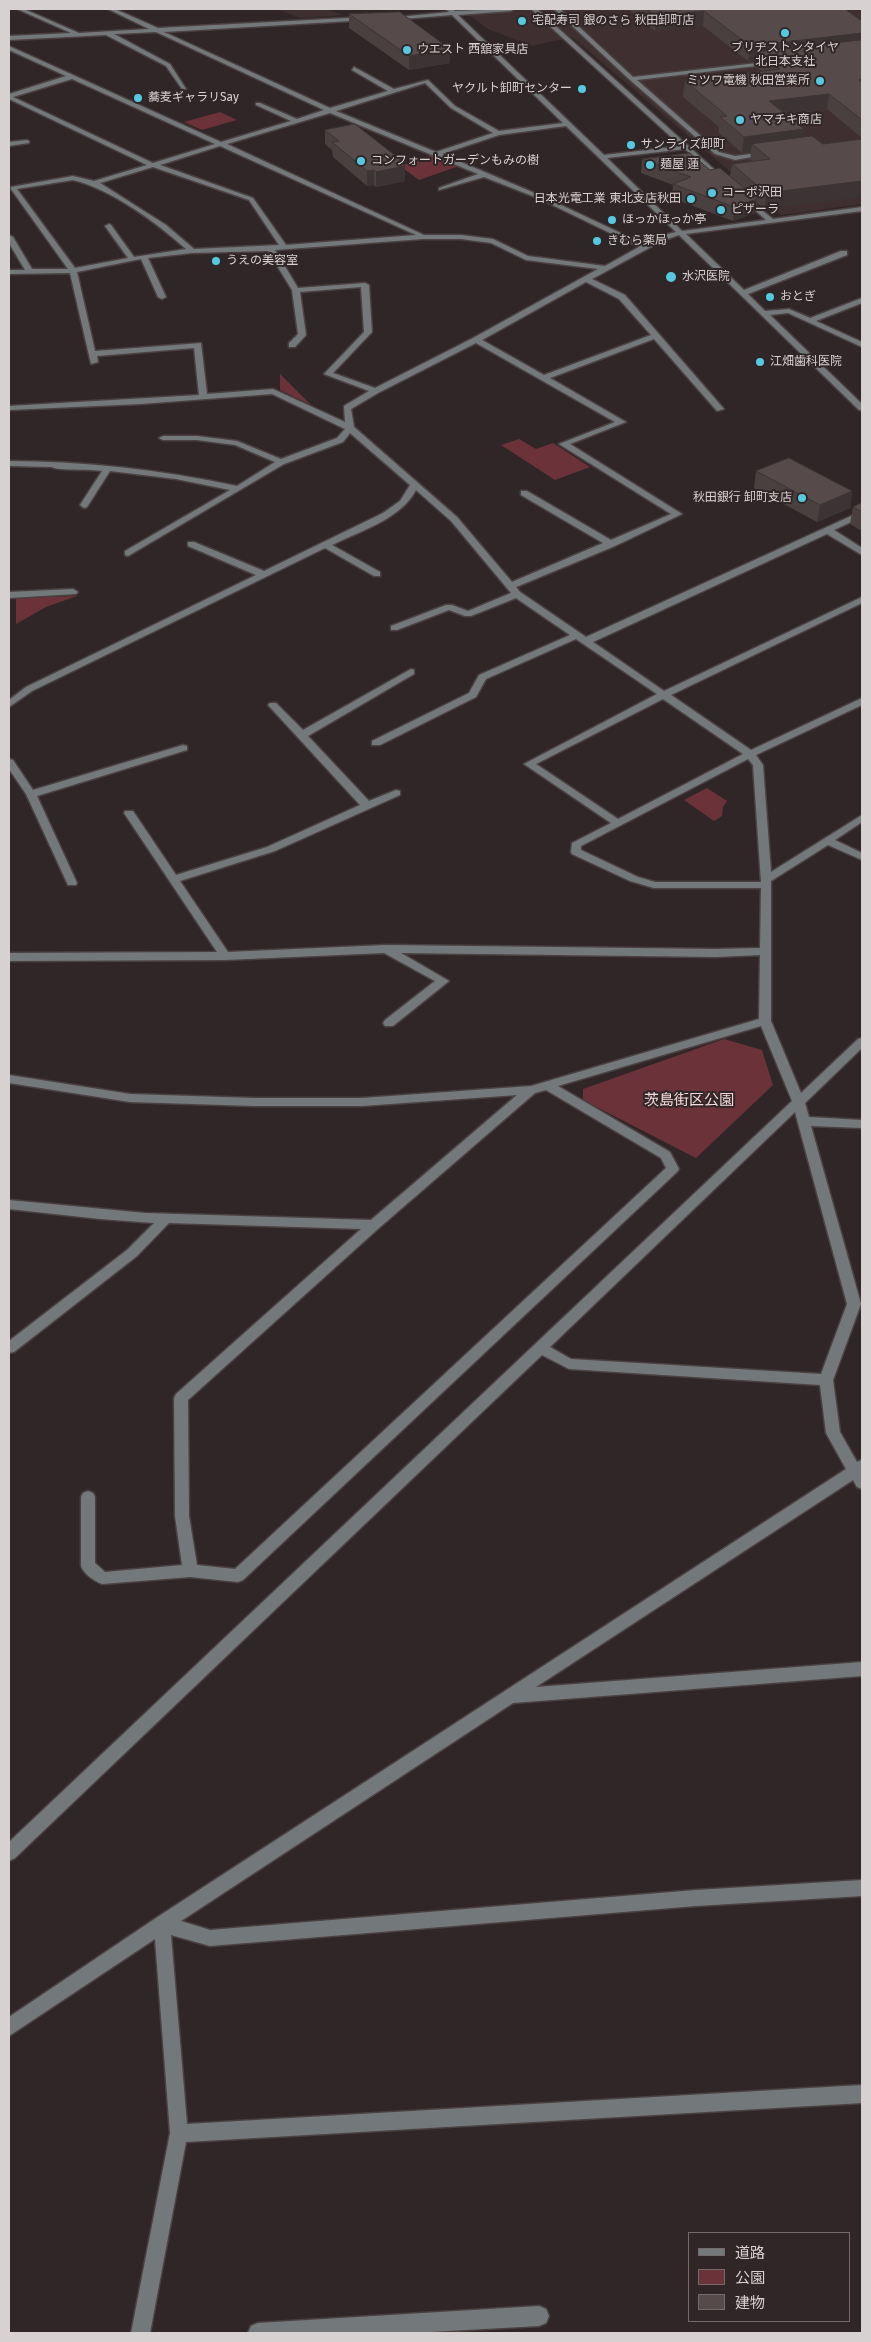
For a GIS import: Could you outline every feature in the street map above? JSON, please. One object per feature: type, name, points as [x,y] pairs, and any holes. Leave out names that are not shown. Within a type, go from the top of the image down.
[{"type":"street","points":[[20,9],[78,34]]},
{"type":"street","points":[[112,9],[329,110],[542,198],[644,247]]},
{"type":"street","points":[[448,9],[862,408]]},
{"type":"street","points":[[382,19],[456,15],[511,9]]},
{"type":"street","points":[[534,9],[728,184]]},
{"type":"street","points":[[557,9],[632,79],[718,153],[734,158],[772,153]]},
{"type":"street","points":[[9,38],[372,19]]},
{"type":"street","points":[[106,32],[168,65],[184,88]]},
{"type":"street","points":[[9,48],[423,236]]},
{"type":"street","points":[[632,79],[778,61]]},
{"type":"street","points":[[354,69],[393,91]]},
{"type":"street","points":[[9,97],[72,78]]},
{"type":"street","points":[[94,183],[426,81],[453,107],[498,133]]},
{"type":"street","points":[[9,97],[153,165],[251,199],[267,220],[282,246]]},
{"type":"street","points":[[258,104],[297,120]]},
{"type":"street","points":[[436,154],[498,133],[567,124]]},
{"type":"street","points":[[9,144],[27,142]]},
{"type":"street","points":[[602,158],[685,146]]},
{"type":"street","points":[[441,189],[485,174]]},
{"type":"street","points":[[192,250],[164,226],[94,183],[73,178],[13,188],[73,272],[93,358],[198,345],[203,397]]},
{"type":"street","points":[[736,190],[772,222]]},
{"type":"street","points":[[128,553],[281,462],[340,440],[350,428],[347,408],[374,391],[476,340],[659,239],[680,233],[862,209]]},
{"type":"street","points":[[109,226],[133,260]]},
{"type":"street","points":[[9,272],[73,272],[144,257],[192,250],[233,251],[423,236],[461,237],[493,241],[526,258],[604,268]]},
{"type":"street","points":[[9,237],[30,272]]},
{"type":"street","points":[[270,247],[296,290],[302,323],[302,335],[292,345]]},
{"type":"street","points":[[742,293],[844,253]]},
{"type":"street","points":[[144,257],[162,297]]},
{"type":"street","points":[[586,279],[622,297],[720,409]]},
{"type":"street","points":[[296,290],[365,285],[368,332],[328,374],[374,391]]},
{"type":"street","points":[[811,320],[862,300]]},
{"type":"street","points":[[763,313],[779,310],[789,311],[862,345]]},
{"type":"street","points":[[544,378],[657,335]]},
{"type":"street","points":[[394,628],[449,607],[468,614],[678,514],[563,444],[622,422],[476,340]]},
{"type":"street","points":[[9,408],[273,391],[350,428],[454,519],[515,590],[581,638],[750,754],[758,765],[766,883],[766,1021],[799,1103],[854,1304],[826,1380],[833,1432],[860,1473],[511,1696],[162,1924],[9,2027]]},
{"type":"street","points":[[163,438],[197,438],[237,442],[281,462]]},
{"type":"street","points":[[9,464],[56,464],[56,467],[83,466],[176,476],[238,489]]},
{"type":"street","points":[[84,505],[107,470]]},
{"type":"street","points":[[9,704],[29,689],[326,545],[400,506],[411,496],[414,485]]},
{"type":"street","points":[[524,493],[612,544]]},
{"type":"street","points":[[376,743],[473,695],[482,677],[581,638],[862,514]]},
{"type":"street","points":[[827,530],[862,552]]},
{"type":"street","points":[[191,544],[265,575]]},
{"type":"street","points":[[326,545],[377,574]]},
{"type":"street","points":[[9,595],[73,592]]},
{"type":"street","points":[[618,823],[529,764],[665,694],[862,600]]},
{"type":"street","points":[[302,735],[411,672]]},
{"type":"street","points":[[862,701],[750,754],[576,845],[576,852],[634,880],[654,885],[766,883],[862,818]]},
{"type":"street","points":[[273,705],[367,806]]},
{"type":"street","points":[[30,794],[183,748]]},
{"type":"street","points":[[9,762],[30,794],[72,883]]},
{"type":"street","points":[[174,879],[271,849],[396,793]]},
{"type":"street","points":[[129,813],[225,956]]},
{"type":"street","points":[[829,841],[862,857]]},
{"type":"street","points":[[9,957],[225,956],[386,949],[706,953],[766,951]]},
{"type":"street","points":[[386,949],[443,981],[389,1023]]},
{"type":"street","points":[[9,1079],[130,1098],[254,1102],[362,1102],[532,1090],[766,1021]]},
{"type":"street","points":[[9,1853],[862,1042]]},
{"type":"street","points":[[88,1498],[88,1566],[102,1578],[190,1571],[238,1576],[673,1169],[666,1154],[547,1085]]},
{"type":"street","points":[[190,1571],[182,1516],[181,1398],[374,1225],[532,1090]]},
{"type":"street","points":[[804,1121],[862,1124]]},
{"type":"street","points":[[9,1204],[53,1210],[165,1219],[374,1225]]},
{"type":"street","points":[[9,1348],[132,1253],[165,1219]]},
{"type":"street","points":[[541,1348],[570,1364],[826,1380]]},
{"type":"street","points":[[511,1696],[862,1668]]},
{"type":"street","points":[[162,1924],[210,1938],[686,1899],[862,1888]]},
{"type":"street","points":[[141,2333],[179,2133],[162,1924]]},
{"type":"street","points":[[179,2133],[862,2094]]},
{"type":"street","points":[[258,2333],[539,2316]]},
{"type":"shaded area","points":[[277,9],[326,9],[343,15],[300,18]]},
{"type":"shaded area","points":[[461,9],[862,9],[862,204],[781,215],[572,37],[532,46],[488,29]]},
{"type":"green space","points":[[220,112],[237,120],[202,130],[184,122]]},
{"type":"green space","points":[[432,155],[459,166],[419,180],[400,166]]},
{"type":"green space","points":[[280,374],[311,405],[280,390]]},
{"type":"green space","points":[[519,439],[536,449],[553,443],[590,467],[555,480],[501,445]]},
{"type":"green space","points":[[77,596],[46,607],[16,624],[16,598]]},
{"type":"green space","points":[[707,788],[727,801],[723,807],[722,816],[714,821],[684,800]]},
{"type":"green space","name":"茨島街区公園","points":[[724,1039],[762,1050],[773,1085],[696,1158],[583,1100],[583,1089]]},
{"type":"building","points":[[647,9],[845,9],[862,21],[862,33],[750,46],[704,11],[656,16]]},
{"type":"building","points":[[400,12],[450,49],[409,56],[349,14]]},
{"type":"building","points":[[862,40],[862,79],[859,80],[862,82],[862,120],[829,94],[769,101],[804,129],[744,137],[720,117],[727,116],[685,81],[780,69],[758,52]]},
{"type":"building","points":[[355,124],[402,161],[399,161],[405,166],[376,172],[374,170],[367,171],[332,142],[339,141],[325,130]]},
{"type":"building","points":[[812,136],[823,144],[862,139],[862,181],[766,193],[732,164],[770,159],[752,144]]},
{"type":"building","points":[[690,153],[710,170],[720,168],[757,199],[734,207],[673,184],[691,177],[642,159]]},
{"type":"building","points":[[789,458],[852,491],[820,505],[756,471]]},
{"type":"building","points":[[862,503],[862,512],[853,507]]},
{"type":"place","name":"宅配寿司 銀のさら 秋田卸町店","points":[[522,21]]},
{"type":"place","name":"ブリヂストンタイヤ 北日本支社","points":[[785,33]]},
{"type":"place","name":"ウエスト 西舘家具店","points":[[407,50]]},
{"type":"place","name":"ミツワ電機 秋田営業所","points":[[820,81]]},
{"type":"place","name":"ヤクルト卸町センター","points":[[582,89]]},
{"type":"place","name":"蕎麦ギャラリSay","points":[[138,98]]},
{"type":"place","name":"ヤマチキ商店","points":[[740,120]]},
{"type":"place","name":"サンライズ卸町","points":[[631,145]]},
{"type":"place","name":"コンフォートガーデンもみの樹","points":[[361,161]]},
{"type":"place","name":"麺屋 蓮","points":[[650,165]]},
{"type":"place","name":"コーポ沢田","points":[[712,193]]},
{"type":"place","name":"日本光電工業 東北支店秋田","points":[[691,199]]},
{"type":"place","name":"ピザーラ","points":[[721,210]]},
{"type":"place","name":"ほっかほっか亭","points":[[612,220]]},
{"type":"place","name":"きむら薬局","points":[[597,241]]},
{"type":"place","name":"うえの美容室","points":[[216,261]]},
{"type":"place","name":"水沢医院","points":[[671,277]]},
{"type":"place","name":"おとぎ","points":[[770,297]]},
{"type":"place","name":"江畑歯科医院","points":[[760,362]]},
{"type":"place","name":"秋田銀行 卸町支店","points":[[802,498]]}]
